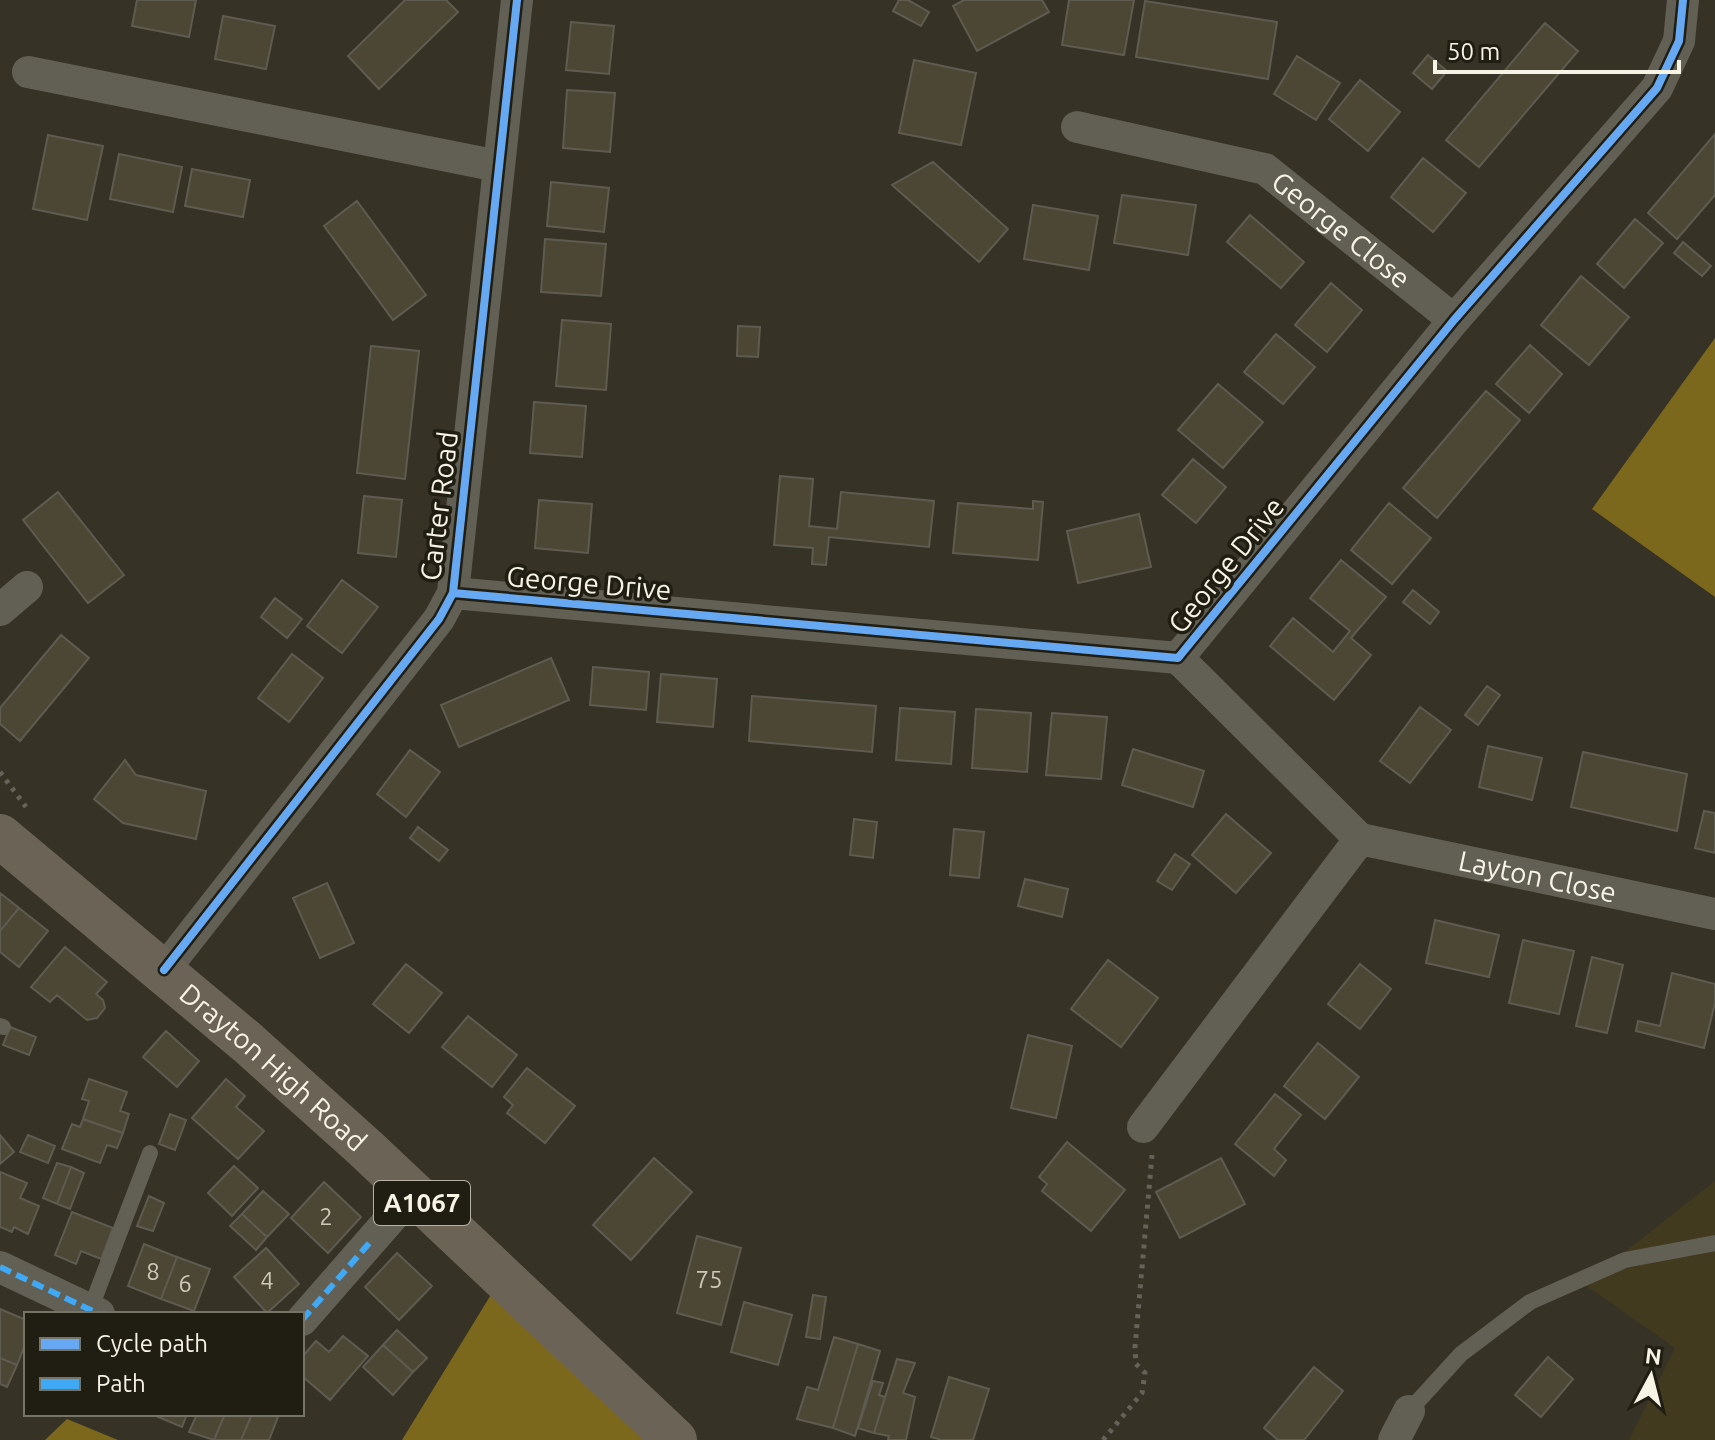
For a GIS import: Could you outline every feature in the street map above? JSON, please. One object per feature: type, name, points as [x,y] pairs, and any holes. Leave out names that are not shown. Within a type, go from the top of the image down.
[{"type":"main road","name":"Drayton High Road","points":[[15,824],[164,970],[272,1064],[675,1440]]},
{"type":"street","name":"Carter Road","points":[[164,970],[439,619],[453,593],[517,0]]},
{"type":"street","name":"George Drive","points":[[453,593],[1178,658],[1454,320],[1657,88],[1679,41],[1683,0]]},
{"type":"street","points":[[28,72],[498,166]]},
{"type":"street","name":"George Close","points":[[1077,127],[1265,169],[1454,320]]},
{"type":"street","points":[[0,610],[27,587]]},
{"type":"street","points":[[1143,1127],[1360,839],[1178,658]]},
{"type":"street","name":"Layton Close","points":[[1360,839],[1715,914]]},
{"type":"street","points":[[304,1318],[412,1194]]},
{"type":"street","points":[[0,1267],[94,1312]]},
{"type":"street","points":[[1394,1440],[1409,1411]]},
{"type":"lane","points":[[94,1312],[150,1153]]},
{"type":"lane","points":[[1409,1411],[1461,1354],[1530,1302],[1625,1260],[1715,1243]]},
{"type":"path","points":[[0,772],[15,824]]},
{"type":"path","points":[[1103,1440],[1142,1393],[1146,1382],[1145,1373],[1136,1364],[1135,1347],[1153,1136],[1143,1127]]},
{"type":"shaded area","points":[[1715,338],[1715,597],[1592,509]]},
{"type":"shaded area","points":[[1715,1181],[1715,1440],[1629,1440],[1675,1348],[1584,1284]]},
{"type":"shaded area","points":[[492,1293],[658,1440],[402,1440]]},
{"type":"shaded area","points":[[67,1419],[118,1440],[45,1440]]},
{"type":"building","points":[[137,0],[196,0],[189,37],[132,26]]},
{"type":"building","points":[[405,0],[446,0],[458,12],[379,89],[348,56]]},
{"type":"building","points":[[899,0],[908,0],[929,12],[921,26],[893,11]]},
{"type":"building","points":[[964,0],[1042,0],[1049,12],[977,51],[953,6]]},
{"type":"building","points":[[1069,0],[1134,0],[1124,55],[1062,45]]},
{"type":"building","points":[[1145,1],[1277,22],[1268,79],[1136,57]]},
{"type":"building","points":[[223,16],[275,26],[266,69],[215,59]]},
{"type":"building","points":[[571,22],[614,26],[609,74],[566,70]]},
{"type":"building","points":[[1545,23],[1578,51],[1479,167],[1446,140]]},
{"type":"building","points":[[1428,55],[1447,71],[1432,89],[1413,73]]},
{"type":"building","points":[[1297,56],[1340,83],[1316,120],[1274,94]]},
{"type":"building","points":[[914,60],[976,73],[961,145],[899,133]]},
{"type":"building","points":[[1360,80],[1400,112],[1368,151],[1329,119]]},
{"type":"building","points":[[567,90],[615,93],[610,152],[563,148]]},
{"type":"building","points":[[1715,134],[1715,195],[1677,239],[1648,213]]},
{"type":"building","points":[[48,135],[103,146],[87,220],[33,209]]},
{"type":"building","points":[[119,154],[182,167],[173,212],[110,199]]},
{"type":"building","points":[[1423,158],[1466,193],[1433,232],[1391,197]]},
{"type":"building","points":[[933,162],[1008,229],[979,262],[892,185]]},
{"type":"building","points":[[192,169],[250,180],[243,217],[185,206]]},
{"type":"building","points":[[551,182],[609,188],[604,232],[547,226]]},
{"type":"building","points":[[1122,195],[1196,205],[1188,255],[1114,243]]},
{"type":"building","points":[[357,201],[426,295],[393,320],[324,226]]},
{"type":"building","points":[[1033,205],[1098,216],[1089,270],[1024,259]]},
{"type":"building","points":[[1250,215],[1304,262],[1281,288],[1227,242]]},
{"type":"building","points":[[1635,219],[1663,243],[1624,288],[1597,264]]},
{"type":"building","points":[[545,239],[606,244],[601,296],[541,292]]},
{"type":"building","points":[[1683,242],[1711,266],[1702,276],[1674,253]]},
{"type":"building","points":[[1581,276],[1629,317],[1589,365],[1541,325]]},
{"type":"building","points":[[1331,283],[1362,310],[1327,352],[1295,325]]},
{"type":"building","points":[[562,320],[611,324],[606,390],[556,386]]},
{"type":"building","points":[[738,326],[760,327],[758,357],[737,356]]},
{"type":"building","points":[[1276,334],[1315,367],[1283,404],[1244,372]]},
{"type":"building","points":[[1530,345],[1562,374],[1529,413],[1496,384]]},
{"type":"building","points":[[371,346],[419,351],[405,479],[357,473]]},
{"type":"building","points":[[1218,384],[1263,422],[1223,468],[1178,430]]},
{"type":"building","points":[[1486,391],[1520,420],[1437,518],[1403,488]]},
{"type":"building","points":[[534,402],[586,406],[582,457],[530,453]]},
{"type":"building","points":[[1193,459],[1226,487],[1196,523],[1162,495]]},
{"type":"building","points":[[780,476],[813,479],[809,526],[837,529],[841,492],[934,501],[929,547],[829,537],[826,565],[812,564],[813,548],[774,545]]},
{"type":"building","points":[[58,492],[124,575],[88,603],[23,520]]},
{"type":"building","points":[[364,496],[402,500],[396,557],[358,553]]},
{"type":"building","points":[[539,500],[592,504],[588,553],[535,548]]},
{"type":"building","points":[[1033,501],[1043,502],[1038,560],[953,553],[958,503],[1033,509]]},
{"type":"building","points":[[1389,503],[1431,538],[1392,584],[1351,550]]},
{"type":"building","points":[[1139,514],[1151,567],[1078,583],[1067,531]]},
{"type":"building","points":[[1341,560],[1386,597],[1351,638],[1371,655],[1334,700],[1270,646],[1293,618],[1333,652],[1350,631],[1310,598]]},
{"type":"building","points":[[342,580],[378,607],[342,653],[307,626]]},
{"type":"building","points":[[1413,590],[1439,612],[1430,624],[1403,602]]},
{"type":"building","points":[[275,598],[302,619],[287,638],[261,617]]},
{"type":"building","points":[[61,635],[89,658],[20,741],[0,724],[0,708]]},
{"type":"building","points":[[292,654],[323,678],[289,722],[258,698]]},
{"type":"building","points":[[551,658],[569,700],[459,747],[441,705]]},
{"type":"building","points":[[593,667],[649,672],[646,710],[590,705]]},
{"type":"building","points":[[661,674],[717,679],[713,727],[657,722]]},
{"type":"building","points":[[1487,686],[1500,695],[1478,725],[1465,715]]},
{"type":"building","points":[[752,696],[876,706],[872,752],[749,741]]},
{"type":"building","points":[[1420,707],[1451,730],[1410,783],[1380,761]]},
{"type":"building","points":[[900,708],[955,712],[951,764],[896,760]]},
{"type":"building","points":[[976,709],[1031,713],[1027,772],[972,768]]},
{"type":"building","points":[[1052,713],[1107,717],[1101,779],[1046,775]]},
{"type":"building","points":[[1488,746],[1542,758],[1532,800],[1479,787]]},
{"type":"building","points":[[1133,749],[1204,771],[1193,807],[1122,785]]},
{"type":"building","points":[[410,750],[440,772],[406,817],[377,794]]},
{"type":"building","points":[[1583,752],[1687,774],[1677,831],[1571,807]]},
{"type":"building","points":[[125,760],[136,775],[206,791],[196,839],[123,823],[94,799]]},
{"type":"building","points":[[1704,811],[1715,813],[1715,853],[1695,848]]},
{"type":"building","points":[[1226,814],[1271,853],[1236,893],[1192,855]]},
{"type":"building","points":[[854,819],[877,822],[873,858],[850,855]]},
{"type":"building","points":[[418,827],[448,850],[439,861],[410,838]]},
{"type":"building","points":[[954,829],[984,832],[979,878],[950,875]]},
{"type":"building","points":[[1175,854],[1190,864],[1172,890],[1157,881]]},
{"type":"building","points":[[1025,879],[1068,889],[1062,917],[1018,906]]},
{"type":"building","points":[[327,883],[354,943],[320,958],[293,898]]},
{"type":"building","points":[[0,893],[19,908],[0,931]]},
{"type":"building","points":[[19,908],[48,931],[19,967],[0,952],[0,931]]},
{"type":"building","points":[[1435,920],[1499,935],[1489,977],[1426,963]]},
{"type":"building","points":[[1523,940],[1574,951],[1559,1014],[1509,1003]]},
{"type":"building","points":[[65,947],[107,982],[96,994],[103,1000],[105,1008],[97,1018],[87,1020],[57,995],[50,1002],[31,987]]},
{"type":"building","points":[[1592,957],[1623,965],[1607,1033],[1576,1026]]},
{"type":"building","points":[[1108,960],[1158,998],[1121,1047],[1071,1009]]},
{"type":"building","points":[[406,964],[442,993],[409,1033],[373,1004]]},
{"type":"building","points":[[1360,964],[1391,989],[1360,1029],[1328,1004]]},
{"type":"building","points":[[1672,973],[1715,984],[1715,1003],[1704,1048],[1636,1031],[1638,1021],[1660,1026]]},
{"type":"building","points":[[468,1016],[517,1055],[492,1087],[442,1047]]},
{"type":"building","points":[[10,1027],[36,1037],[29,1055],[3,1045]]},
{"type":"building","points":[[166,1031],[199,1061],[177,1087],[143,1057]]},
{"type":"building","points":[[1028,1035],[1072,1046],[1056,1118],[1011,1108]]},
{"type":"building","points":[[1318,1043],[1359,1077],[1325,1119],[1284,1086]]},
{"type":"building","points":[[527,1068],[575,1106],[545,1143],[507,1113],[513,1105],[504,1097]]},
{"type":"building","points":[[89,1079],[127,1092],[120,1111],[129,1114],[123,1133],[83,1119],[89,1101],[82,1099]]},
{"type":"building","points":[[226,1079],[245,1096],[236,1107],[264,1131],[238,1159],[192,1118]]},
{"type":"building","points":[[1275,1094],[1301,1115],[1274,1149],[1286,1160],[1274,1176],[1235,1144]]},
{"type":"building","points":[[170,1114],[186,1120],[175,1150],[159,1144]]},
{"type":"building","points":[[83,1119],[123,1133],[117,1148],[107,1145],[100,1163],[62,1149],[72,1124],[80,1127]]},
{"type":"building","points":[[0,1135],[14,1152],[0,1164]]},
{"type":"building","points":[[28,1135],[55,1146],[48,1163],[20,1152]]},
{"type":"building","points":[[1067,1142],[1125,1190],[1091,1231],[1042,1191],[1047,1184],[1039,1177]]},
{"type":"building","points":[[654,1158],[692,1192],[631,1260],[593,1225]]},
{"type":"building","points":[[1221,1158],[1245,1204],[1180,1238],[1156,1192]]},
{"type":"building","points":[[57,1163],[71,1167],[57,1204],[43,1198]]},
{"type":"building","points":[[234,1166],[258,1188],[232,1216],[208,1193]]},
{"type":"building","points":[[71,1167],[84,1173],[70,1209],[57,1204]]},
{"type":"building","points":[[0,1172],[27,1183],[20,1198],[39,1206],[28,1234],[14,1227],[12,1232],[0,1227]]},
{"type":"building","points":[[324,1182],[361,1217],[328,1253],[291,1218]]},
{"type":"building","points":[[263,1191],[289,1214],[267,1237],[242,1214]]},
{"type":"building","points":[[149,1196],[164,1203],[153,1231],[137,1226]]},
{"type":"building","points":[[72,1212],[113,1228],[101,1259],[81,1251],[76,1264],[55,1255]]},
{"type":"building","points":[[242,1214],[267,1237],[256,1250],[230,1226]]},
{"type":"building","points":[[697,1236],[741,1248],[721,1325],[677,1313]]},
{"type":"building","points":[[144,1244],[177,1257],[161,1299],[128,1286]]},
{"type":"building","points":[[266,1248],[299,1284],[266,1312],[234,1277]]},
{"type":"building","points":[[397,1253],[432,1286],[399,1320],[365,1287]]},
{"type":"building","points":[[177,1257],[210,1269],[194,1311],[161,1299]]},
{"type":"building","points":[[813,1295],[826,1297],[820,1339],[806,1337]]},
{"type":"building","points":[[744,1302],[792,1315],[778,1365],[731,1352]]},
{"type":"building","points":[[0,1309],[24,1319],[24,1347],[17,1365],[0,1358]]},
{"type":"building","points":[[397,1330],[427,1358],[413,1372],[383,1345]]},
{"type":"building","points":[[343,1336],[368,1356],[330,1400],[304,1378],[304,1355],[316,1341],[329,1352]]},
{"type":"building","points":[[834,1337],[858,1344],[833,1428],[797,1419],[807,1387],[818,1390]]},
{"type":"building","points":[[858,1344],[880,1351],[855,1436],[833,1428]]},
{"type":"building","points":[[383,1345],[413,1372],[393,1395],[363,1367]]},
{"type":"building","points":[[1548,1357],[1573,1379],[1541,1417],[1515,1395]]},
{"type":"building","points":[[0,1358],[17,1365],[7,1387],[0,1384]]},
{"type":"building","points":[[897,1359],[915,1363],[903,1393],[915,1397],[906,1440],[888,1440],[889,1436],[874,1433]]},
{"type":"building","points":[[1314,1367],[1343,1391],[1304,1440],[1278,1440],[1264,1428]]},
{"type":"building","points":[[949,1377],[989,1389],[973,1440],[931,1437]]},
{"type":"building","points":[[873,1381],[883,1383],[879,1395],[885,1397],[874,1433],[858,1428]]},
{"type":"building","points":[[158,1416],[186,1416],[182,1427]]},
{"type":"building","points":[[196,1416],[224,1416],[214,1440],[189,1432]]},
{"type":"building","points":[[224,1416],[251,1416],[241,1440],[214,1440]]},
{"type":"building","points":[[251,1416],[278,1417],[269,1440],[241,1440]]},
{"type":"marked path","points":[[304,1318],[372,1240]]},
{"type":"marked path","points":[[0,1267],[95,1312]]},
{"type":"cycle path","points":[[164,970],[439,619],[453,593],[517,0]]},
{"type":"cycle path","points":[[453,593],[1178,658],[1454,320],[1657,88],[1679,41],[1683,0]]}]
